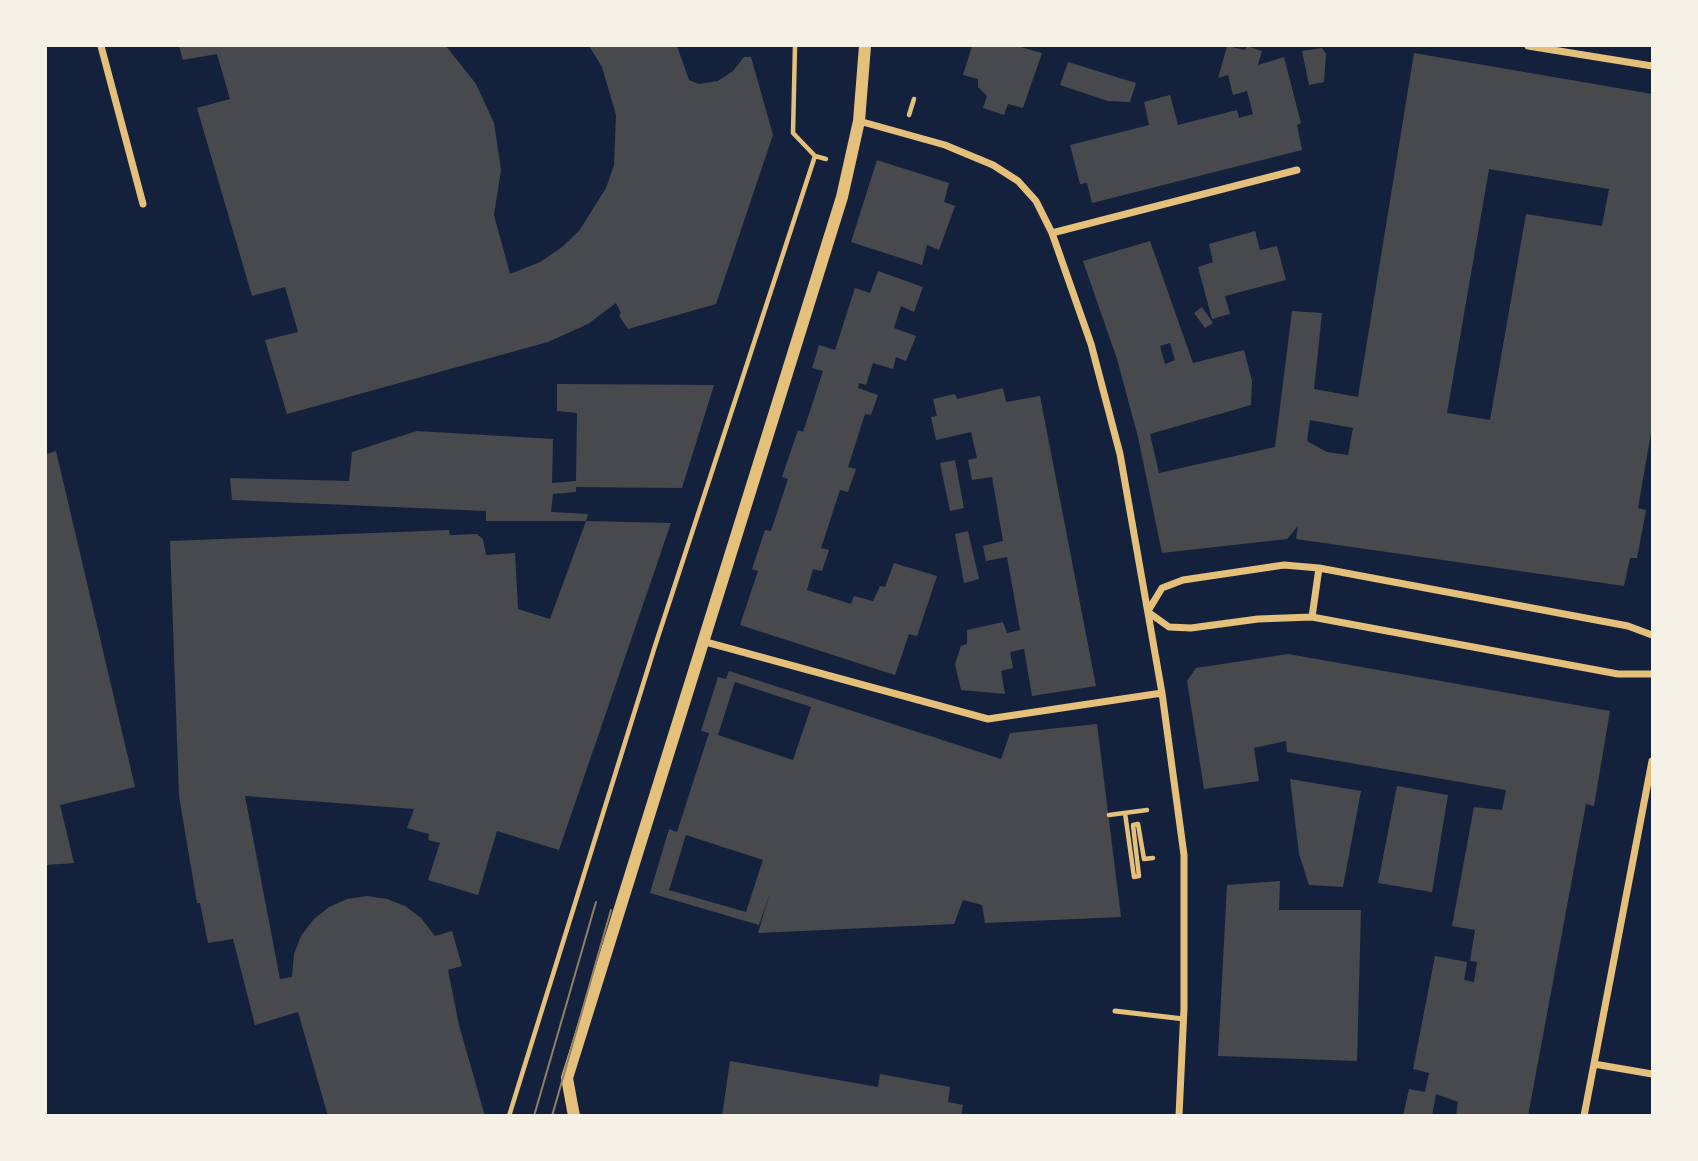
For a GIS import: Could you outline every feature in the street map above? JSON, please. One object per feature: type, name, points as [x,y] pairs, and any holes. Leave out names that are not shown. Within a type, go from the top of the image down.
[{"type":"street","points":[[101,46],[144,204]]},
{"type":"street","points":[[574,1115],[567,1078],[842,197],[859,121],[865,46]]},
{"type":"street","points":[[1528,46],[1653,66]]},
{"type":"street","points":[[859,121],[945,145],[993,165],[1018,181],[1036,201],[1052,233],[1091,344],[1120,454],[1162,693],[1184,855],[1184,1019],[1179,1115]]},
{"type":"street","points":[[1052,233],[1297,170]]},
{"type":"street","points":[[1148,611],[1161,588],[1183,580],[1284,565],[1319,568],[1628,625],[1653,635]]},
{"type":"street","points":[[1312,617],[1319,568]]},
{"type":"street","points":[[1148,611],[1169,627],[1191,628],[1258,619],[1312,617],[1618,674],[1653,674]]},
{"type":"street","points":[[702,641],[988,719],[1162,693]]},
{"type":"street","points":[[1584,1115],[1653,761]]},
{"type":"street","points":[[1594,1064],[1653,1074]]},
{"type":"lane","points":[[1115,1011],[1184,1019]]},
{"type":"path","points":[[509,1115],[655,646],[815,156],[793,133],[797,54],[795,46]]},
{"type":"path","points":[[1109,815],[1147,810]]},
{"type":"path","points":[[1125,813],[1134,877],[1139,876],[1133,825],[1138,824],[1144,859],[1153,858]]},
{"type":"building","points":[[179,46],[446,46],[476,84],[494,123],[501,170],[494,215],[510,274],[540,262],[561,248],[579,231],[606,188],[614,165],[616,115],[602,67],[589,46],[677,46],[689,80],[699,84],[718,81],[733,71],[744,57],[751,57],[773,135],[716,304],[628,329],[619,316],[621,313],[616,303],[588,324],[548,342],[287,414],[265,340],[298,332],[285,287],[252,296],[197,108],[230,99],[217,54],[183,60]]},
{"type":"building","points":[[972,46],[1017,46],[1042,53],[1023,108],[1008,104],[1004,115],[983,108],[987,96],[978,87],[978,79],[963,75]]},
{"type":"building","points":[[1227,46],[1245,50],[1247,46],[1262,51],[1258,65],[1284,57],[1301,123],[1297,125],[1302,150],[1092,203],[1087,183],[1080,184],[1070,145],[1149,125],[1144,102],[1170,95],[1178,125],[1237,110],[1239,118],[1253,114],[1247,91],[1233,95],[1228,75],[1218,78]]},
{"type":"building","points":[[1322,48],[1326,54],[1324,82],[1309,85],[1302,51]]},
{"type":"building","points":[[1414,53],[1652,94],[1652,427],[1638,508],[1646,510],[1637,558],[1630,558],[1624,586],[1296,539],[1298,526],[1287,539],[1162,553],[1138,437],[1117,359],[1083,261],[1150,241],[1193,363],[1244,350],[1252,381],[1251,405],[1150,434],[1159,473],[1275,447],[1292,311],[1322,313],[1314,389],[1358,397]],"holes":[[[1489,169],[1609,189],[1602,226],[1526,214],[1490,420],[1447,413]],[[1170,343],[1175,360],[1165,364],[1160,346]],[[1310,420],[1353,428],[1348,455],[1327,452],[1307,441]]]},
{"type":"building","points":[[1068,62],[1136,83],[1130,102],[1108,101],[1060,85]]},
{"type":"building","points":[[877,160],[949,183],[944,202],[955,206],[939,250],[927,245],[922,265],[851,242]]},
{"type":"building","points":[[1255,231],[1260,250],[1277,246],[1286,280],[1225,296],[1230,314],[1212,319],[1198,267],[1213,262],[1209,244]]},
{"type":"building","points":[[878,271],[923,287],[914,312],[901,306],[894,328],[916,336],[906,361],[896,357],[893,369],[873,363],[866,385],[859,383],[858,388],[878,395],[871,415],[865,414],[848,467],[856,469],[848,492],[840,490],[821,548],[829,550],[822,571],[813,569],[807,590],[851,604],[854,596],[873,601],[880,586],[885,587],[894,563],[937,576],[917,636],[909,634],[895,675],[740,625],[758,571],[752,569],[765,530],[771,531],[788,479],[782,477],[798,430],[803,432],[823,371],[812,368],[819,345],[835,350],[855,288],[870,293]]},
{"type":"building","points":[[1202,307],[1213,323],[1205,328],[1194,313]]},
{"type":"building","points":[[557,384],[714,385],[682,488],[576,487],[576,492],[553,494],[551,512],[588,514],[586,521],[486,521],[486,511],[232,500],[230,478],[349,481],[352,452],[417,431],[553,439],[552,483],[576,481],[577,413],[557,411]]},
{"type":"building","points":[[1003,388],[1006,402],[1040,396],[1096,686],[1032,696],[1024,649],[1010,652],[1013,668],[1001,671],[1005,694],[961,690],[955,664],[961,646],[967,644],[967,630],[1003,622],[1007,633],[1020,630],[1007,557],[986,561],[983,546],[1003,541],[992,477],[972,480],[968,460],[977,458],[971,432],[936,440],[931,417],[937,416],[933,399],[955,394],[957,399]]},
{"type":"building","points":[[56,451],[135,787],[60,805],[74,863],[46,865],[46,454]]},
{"type":"building","points":[[955,460],[964,508],[950,511],[940,463]]},
{"type":"building","points":[[586,521],[671,523],[559,850],[497,831],[478,895],[428,880],[440,843],[428,840],[429,834],[407,828],[414,809],[245,796],[280,979],[292,977],[294,954],[301,936],[313,920],[329,907],[347,899],[367,896],[387,899],[405,906],[421,918],[435,936],[452,931],[462,966],[448,970],[459,1025],[485,1116],[328,1116],[298,1012],[255,1025],[233,939],[208,943],[200,903],[197,903],[179,796],[170,541],[449,530],[450,535],[477,534],[483,539],[486,555],[515,553],[518,609],[550,619]]},
{"type":"building","points":[[968,531],[979,579],[964,583],[955,534]]},
{"type":"building","points":[[1288,654],[1610,711],[1594,806],[1586,804],[1528,1116],[1456,1116],[1458,1102],[1436,1094],[1432,1116],[1403,1116],[1409,1089],[1425,1092],[1429,1073],[1413,1069],[1435,956],[1467,962],[1464,980],[1474,982],[1477,962],[1470,961],[1475,930],[1452,926],[1474,807],[1502,810],[1506,790],[1287,752],[1286,741],[1254,748],[1259,781],[1204,789],[1187,681],[1196,668]]},
{"type":"building","points":[[729,671],[1001,759],[1010,733],[1097,724],[1121,917],[985,923],[982,905],[963,900],[954,924],[758,933],[770,893],[759,925],[650,893],[669,829],[677,832],[709,733],[701,731],[718,677],[726,679]],"holes":[[[735,682],[811,707],[793,760],[718,735]],[[686,835],[763,860],[746,912],[669,890]]]},
{"type":"building","points":[[1290,779],[1361,791],[1343,887],[1309,885],[1299,854]]},
{"type":"building","points":[[1397,786],[1448,795],[1432,892],[1378,883]]},
{"type":"building","points":[[1280,881],[1279,910],[1361,910],[1357,1061],[1218,1056],[1227,885]]},
{"type":"building","points":[[730,1061],[878,1087],[880,1074],[950,1087],[948,1102],[963,1105],[961,1116],[722,1116]]},
{"type":"tram line","points":[[534,1116],[596,902]]},
{"type":"tram line","points":[[552,1116],[611,910]]}]
